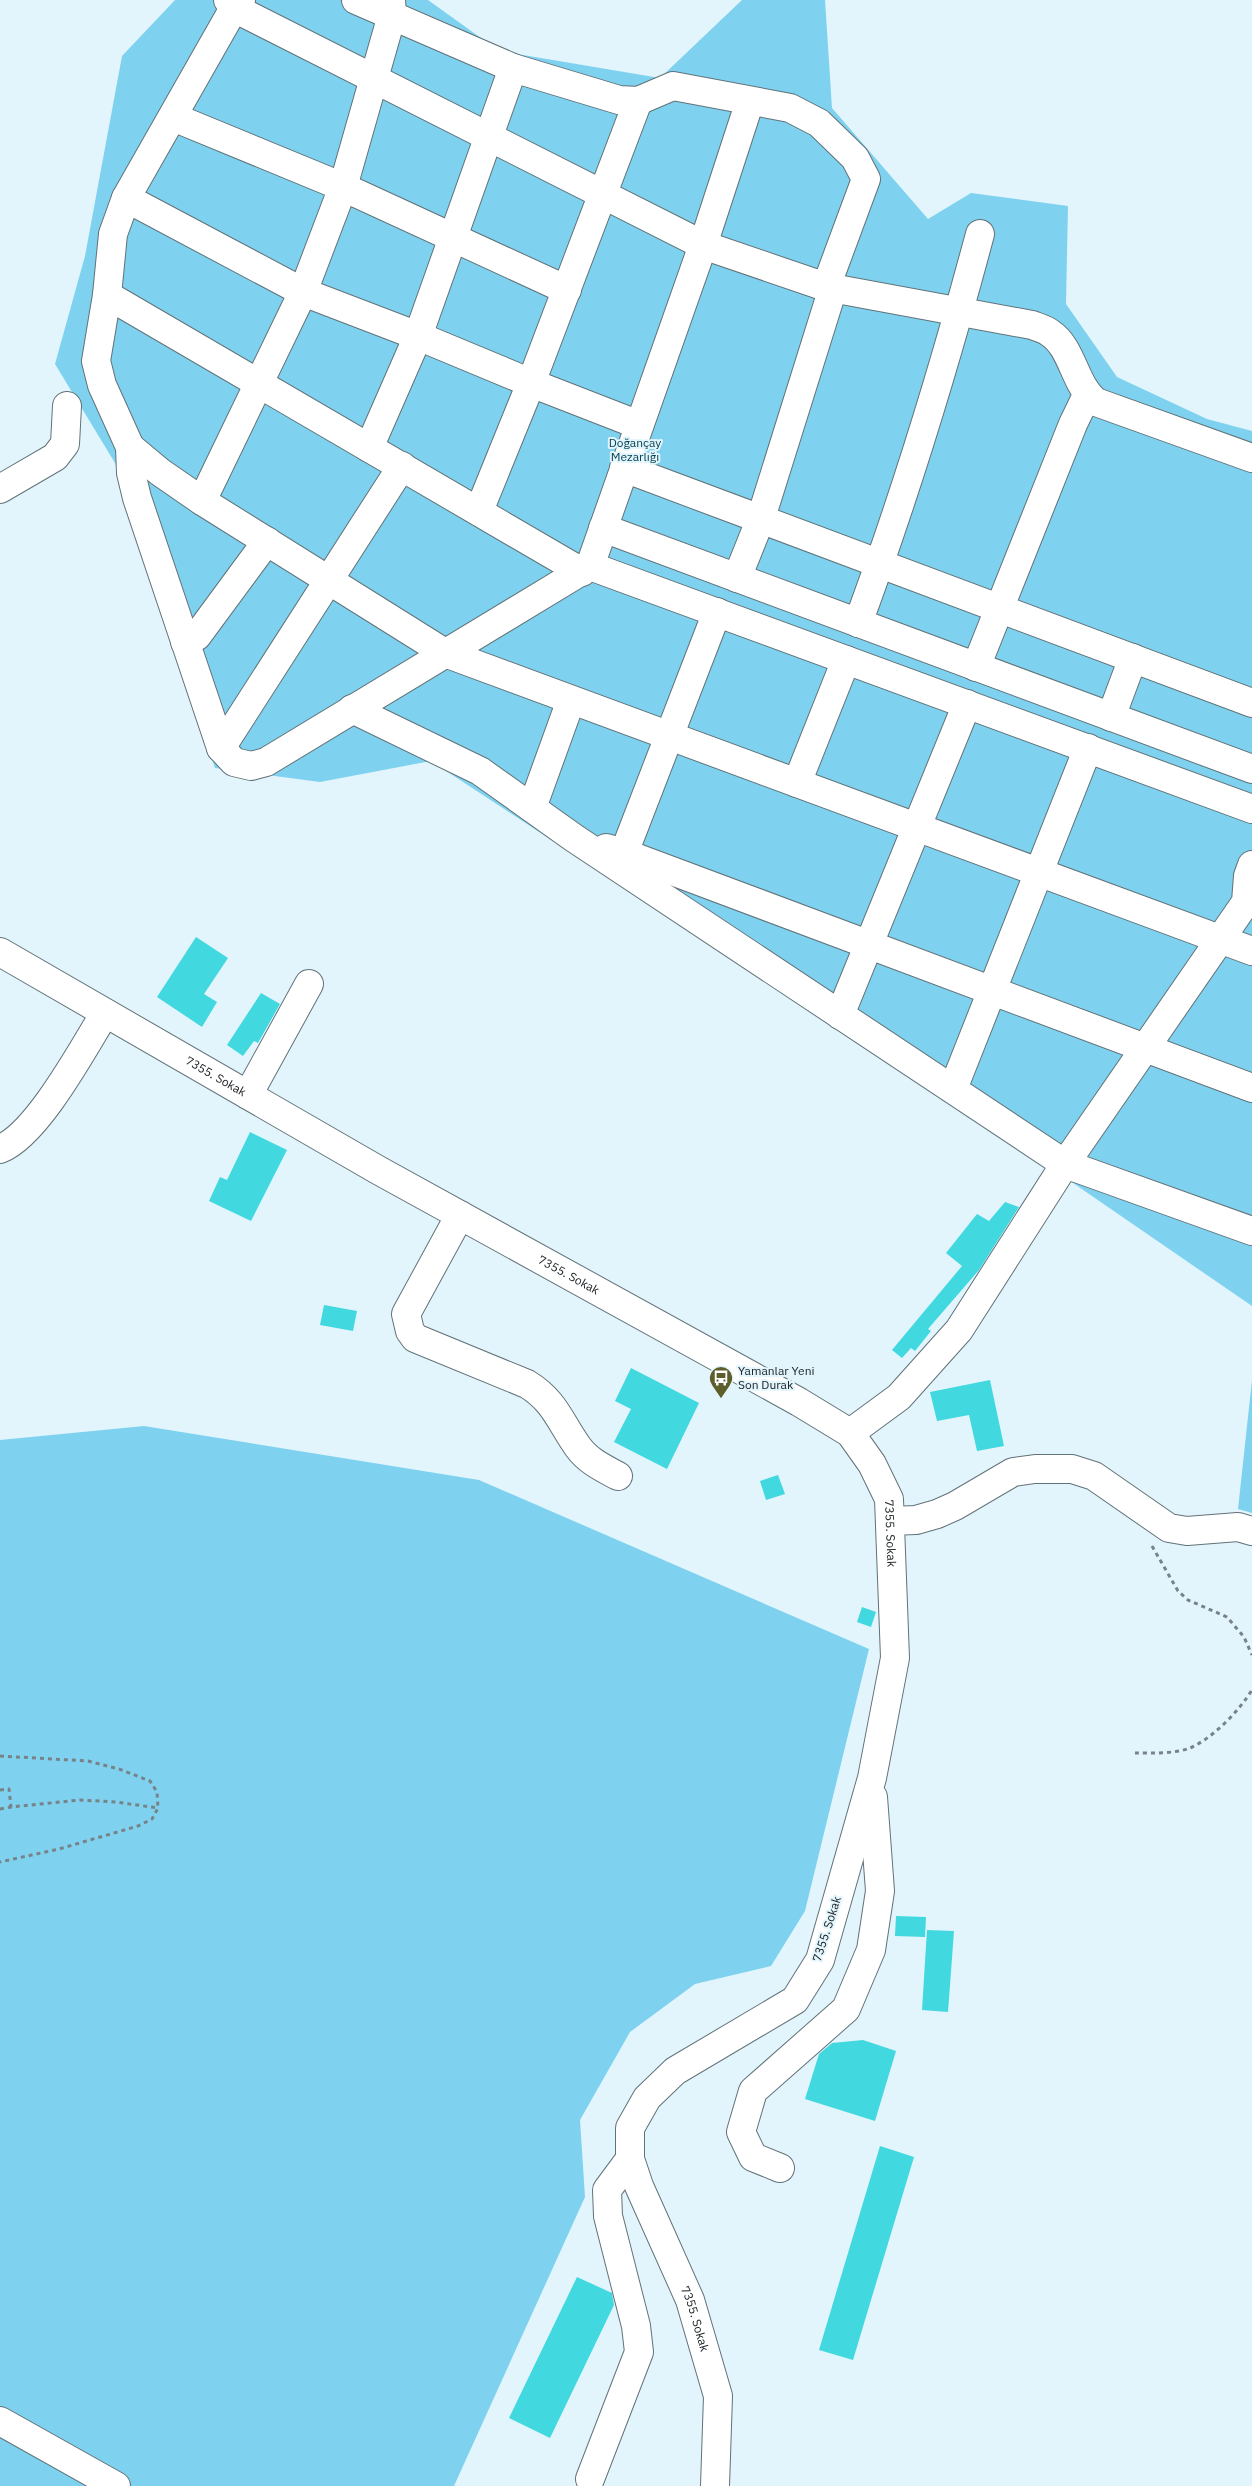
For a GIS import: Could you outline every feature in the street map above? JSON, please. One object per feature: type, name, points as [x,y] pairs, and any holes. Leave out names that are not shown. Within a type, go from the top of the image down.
[{"type":"street","points":[[356,0],[392,8],[513,68],[619,100],[638,101],[673,86],[790,108],[820,123],[855,158],[866,179],[830,288],[761,518],[737,578]]},
{"type":"street","points":[[750,102],[703,245],[603,528],[586,568],[266,762],[251,766],[234,762],[221,748],[137,498],[131,473],[130,447],[102,385],[96,361],[107,295],[113,234],[126,198],[173,117],[234,3],[374,78],[703,245],[830,288],[1032,325],[1051,333],[1063,347],[1087,395],[1096,402],[1116,411],[1252,458]]},
{"type":"street","points":[[202,500],[303,292],[343,187],[392,8]]},
{"type":"street","points":[[370,448],[418,336],[513,68]]},
{"type":"street","points":[[479,511],[531,383],[638,101]]},
{"type":"street","points":[[173,117],[343,187],[567,290]]},
{"type":"street","points":[[126,198],[303,292],[639,425]]},
{"type":"street","points":[[858,623],[880,564],[959,312],[980,234]]},
{"type":"street","points":[[107,295],[479,511],[586,568],[717,612],[1252,809]]},
{"type":"street","points":[[976,667],[1072,424],[1087,395]]},
{"type":"street","points":[[0,489],[55,457],[65,444],[67,406]]},
{"type":"street","points":[[130,447],[160,472],[202,500],[445,653],[1252,951]]},
{"type":"street","points":[[221,748],[402,466]]},
{"type":"street","points":[[624,468],[1252,703]]},
{"type":"street","points":[[603,528],[1252,770]]},
{"type":"street","points":[[185,642],[197,636],[267,541]]},
{"type":"street","points":[[624,853],[717,612]]},
{"type":"street","points":[[1111,717],[1132,658]]},
{"type":"street","points":[[797,783],[846,660]]},
{"type":"street","points":[[532,808],[571,700]]},
{"type":"street","points":[[840,1015],[967,704]]},
{"type":"street","points":[[352,710],[480,771],[574,838],[1065,1164],[1252,1231]]},
{"type":"street","points":[[953,1089],[1088,748]]},
{"type":"street","points":[[574,838],[624,853],[1252,1088]]},
{"type":"street","points":[[850,1433],[899,1397],[959,1330],[1065,1164],[1220,939],[1249,901],[1248,876],[1252,866]]},
{"type":"street","name":"7355. Sokak","points":[[0,952],[460,1216],[799,1402],[850,1433],[872,1464],[890,1499],[895,1658],[872,1778],[820,1960],[795,2000],[675,2071],[647,2098],[630,2128],[630,2159],[692,2310],[718,2396],[715,2486]]},
{"type":"street","points":[[248,1095],[308,984]]},
{"type":"street","points":[[0,1149],[34,1121],[64,1082],[105,1013]]},
{"type":"street","points":[[460,1216],[406,1314],[410,1331],[415,1338],[527,1384],[541,1392],[553,1405],[578,1448],[593,1463],[618,1476]]},
{"type":"street","points":[[890,1521],[916,1520],[938,1514],[1013,1472],[1035,1469],[1072,1469],[1094,1476],[1170,1528],[1187,1531],[1238,1528],[1252,1531]]},
{"type":"street","points":[[780,2168],[753,2157],[742,2132],[745,2112],[753,2091],[846,2009],[871,1950],[880,1891],[872,1778]]},
{"type":"street","points":[[590,2479],[639,2352],[636,2326],[608,2216],[607,2190],[630,2159]]},
{"type":"street","points":[[0,2422],[116,2486]]},
{"type":"street","points":[[702,2486],[716,2444]]},
{"type":"path","points":[[1150,1542],[1178,1592],[1188,1600],[1227,1618],[1244,1637],[1252,1655]]},
{"type":"path","points":[[1135,1753],[1189,1748],[1221,1727],[1244,1704],[1252,1690]]},
{"type":"path","points":[[0,1756],[88,1761],[119,1769],[150,1781],[157,1792],[158,1808],[152,1819],[138,1826],[59,1850],[0,1862]]},
{"type":"path","points":[[0,1790],[9,1789],[11,1807]]},
{"type":"path","points":[[0,1809],[80,1800],[116,1802],[158,1808]]},
{"type":"green space","name":"Doğançay Mezarlığı","points":[[175,0],[428,0],[499,51],[660,78],[742,0],[825,0],[832,108],[928,219],[971,193],[1068,206],[1066,304],[1117,377],[1207,419],[1252,431],[1252,1306],[1041,1161],[431,761],[320,782],[215,768],[115,463],[55,364],[85,256],[122,56]]},
{"type":"green space","points":[[1252,1380],[1252,1513],[1238,1509]]},
{"type":"green space","points":[[144,1426],[479,1480],[869,1649],[805,1911],[771,1966],[695,1984],[630,2032],[580,2120],[585,2197],[454,2486],[0,2486],[0,1440]]},
{"type":"building","points":[[196,937],[228,958],[204,994],[217,1002],[202,1027],[157,997]]},
{"type":"building","points":[[261,993],[280,1004],[258,1043],[254,1041],[243,1056],[227,1045]]},
{"type":"building","points":[[250,1132],[287,1150],[251,1221],[209,1201],[220,1177],[227,1180]]},
{"type":"building","points":[[1005,1202],[1019,1207],[979,1270],[928,1329],[931,1331],[915,1351],[911,1348],[902,1358],[892,1350],[962,1266],[946,1253],[977,1214],[989,1221]]},
{"type":"building","points":[[324,1305],[357,1311],[353,1331],[320,1325]]},
{"type":"building","points":[[631,1368],[699,1403],[667,1469],[614,1442],[631,1409],[615,1401]]},
{"type":"building","points":[[990,1380],[1004,1446],[977,1451],[969,1415],[937,1421],[930,1392]]},
{"type":"building","points":[[778,1475],[785,1494],[766,1500],[760,1481]]},
{"type":"building","points":[[862,1607],[876,1612],[871,1627],[857,1622]]},
{"type":"building","points":[[896,1916],[926,1917],[925,1937],[895,1936]]},
{"type":"building","points":[[927,1930],[954,1931],[948,2012],[922,2010]]},
{"type":"building","points":[[863,2040],[896,2051],[875,2121],[805,2099],[819,2054],[832,2043]]},
{"type":"building","points":[[880,2146],[914,2157],[853,2360],[819,2350]]},
{"type":"building","points":[[577,2277],[612,2293],[614,2305],[550,2438],[509,2418]]},
{"type":"place","name":"Yamanlar Yeni Son Durak","points":[[721,1399]]}]
